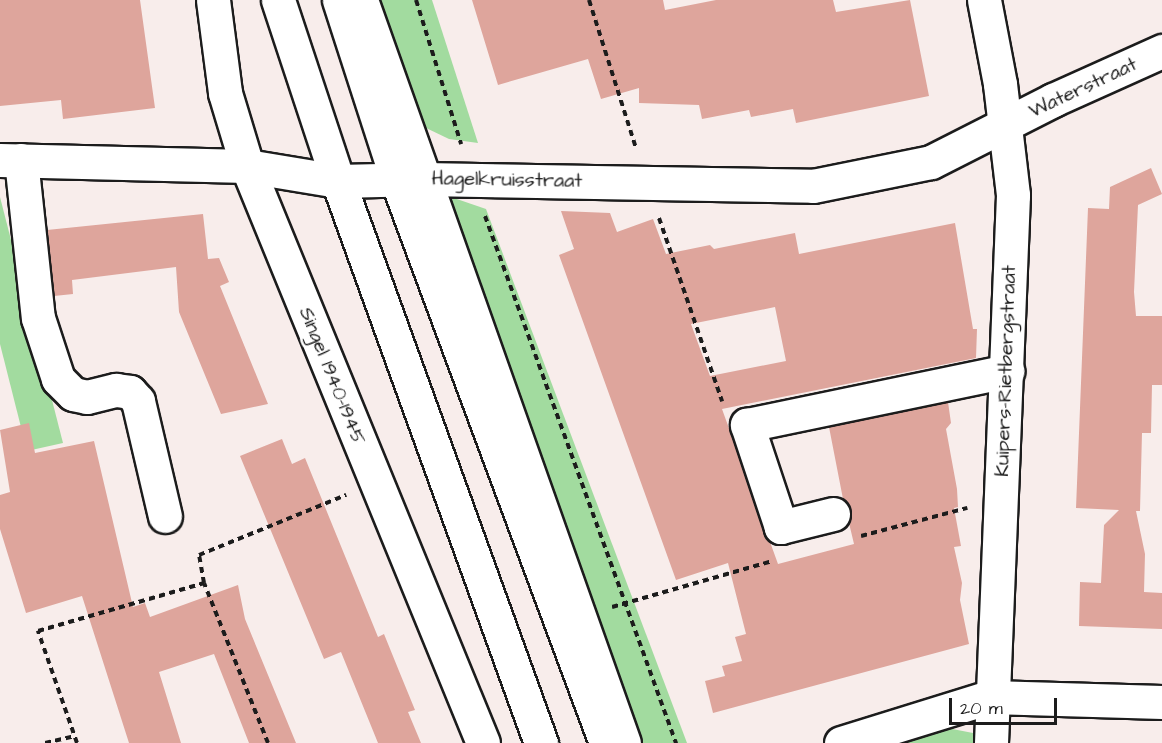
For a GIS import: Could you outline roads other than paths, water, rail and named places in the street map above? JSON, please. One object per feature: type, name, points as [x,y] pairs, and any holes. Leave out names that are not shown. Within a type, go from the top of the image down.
[{"type":"street","name":"Singel 1940-1945","points":[[213,0],[225,93],[247,166],[483,743]]},
{"type":"street","points":[[278,0],[338,181],[541,743]]},
{"type":"street","points":[[339,0],[579,617],[624,743]]},
{"type":"street","points":[[361,0],[410,179],[606,743]]},
{"type":"street","name":"Kuipers-Rietbergstraat","points":[[984,0],[1005,126],[1013,195],[1007,371],[990,697],[991,743]]},
{"type":"street","name":"Waterstraat","points":[[1005,126],[1053,100],[1162,51]]},
{"type":"street","name":"Hagelkruisstraat","points":[[10,160],[247,166],[338,181],[410,179],[813,186],[931,162],[1005,126]]},
{"type":"street","points":[[10,160],[38,318],[58,379],[73,394],[87,397],[116,390],[130,392],[138,401],[165,516]]},
{"type":"street","points":[[833,514],[781,527],[747,425],[1007,371]]},
{"type":"street","points":[[841,743],[990,697],[1162,702]]}]
